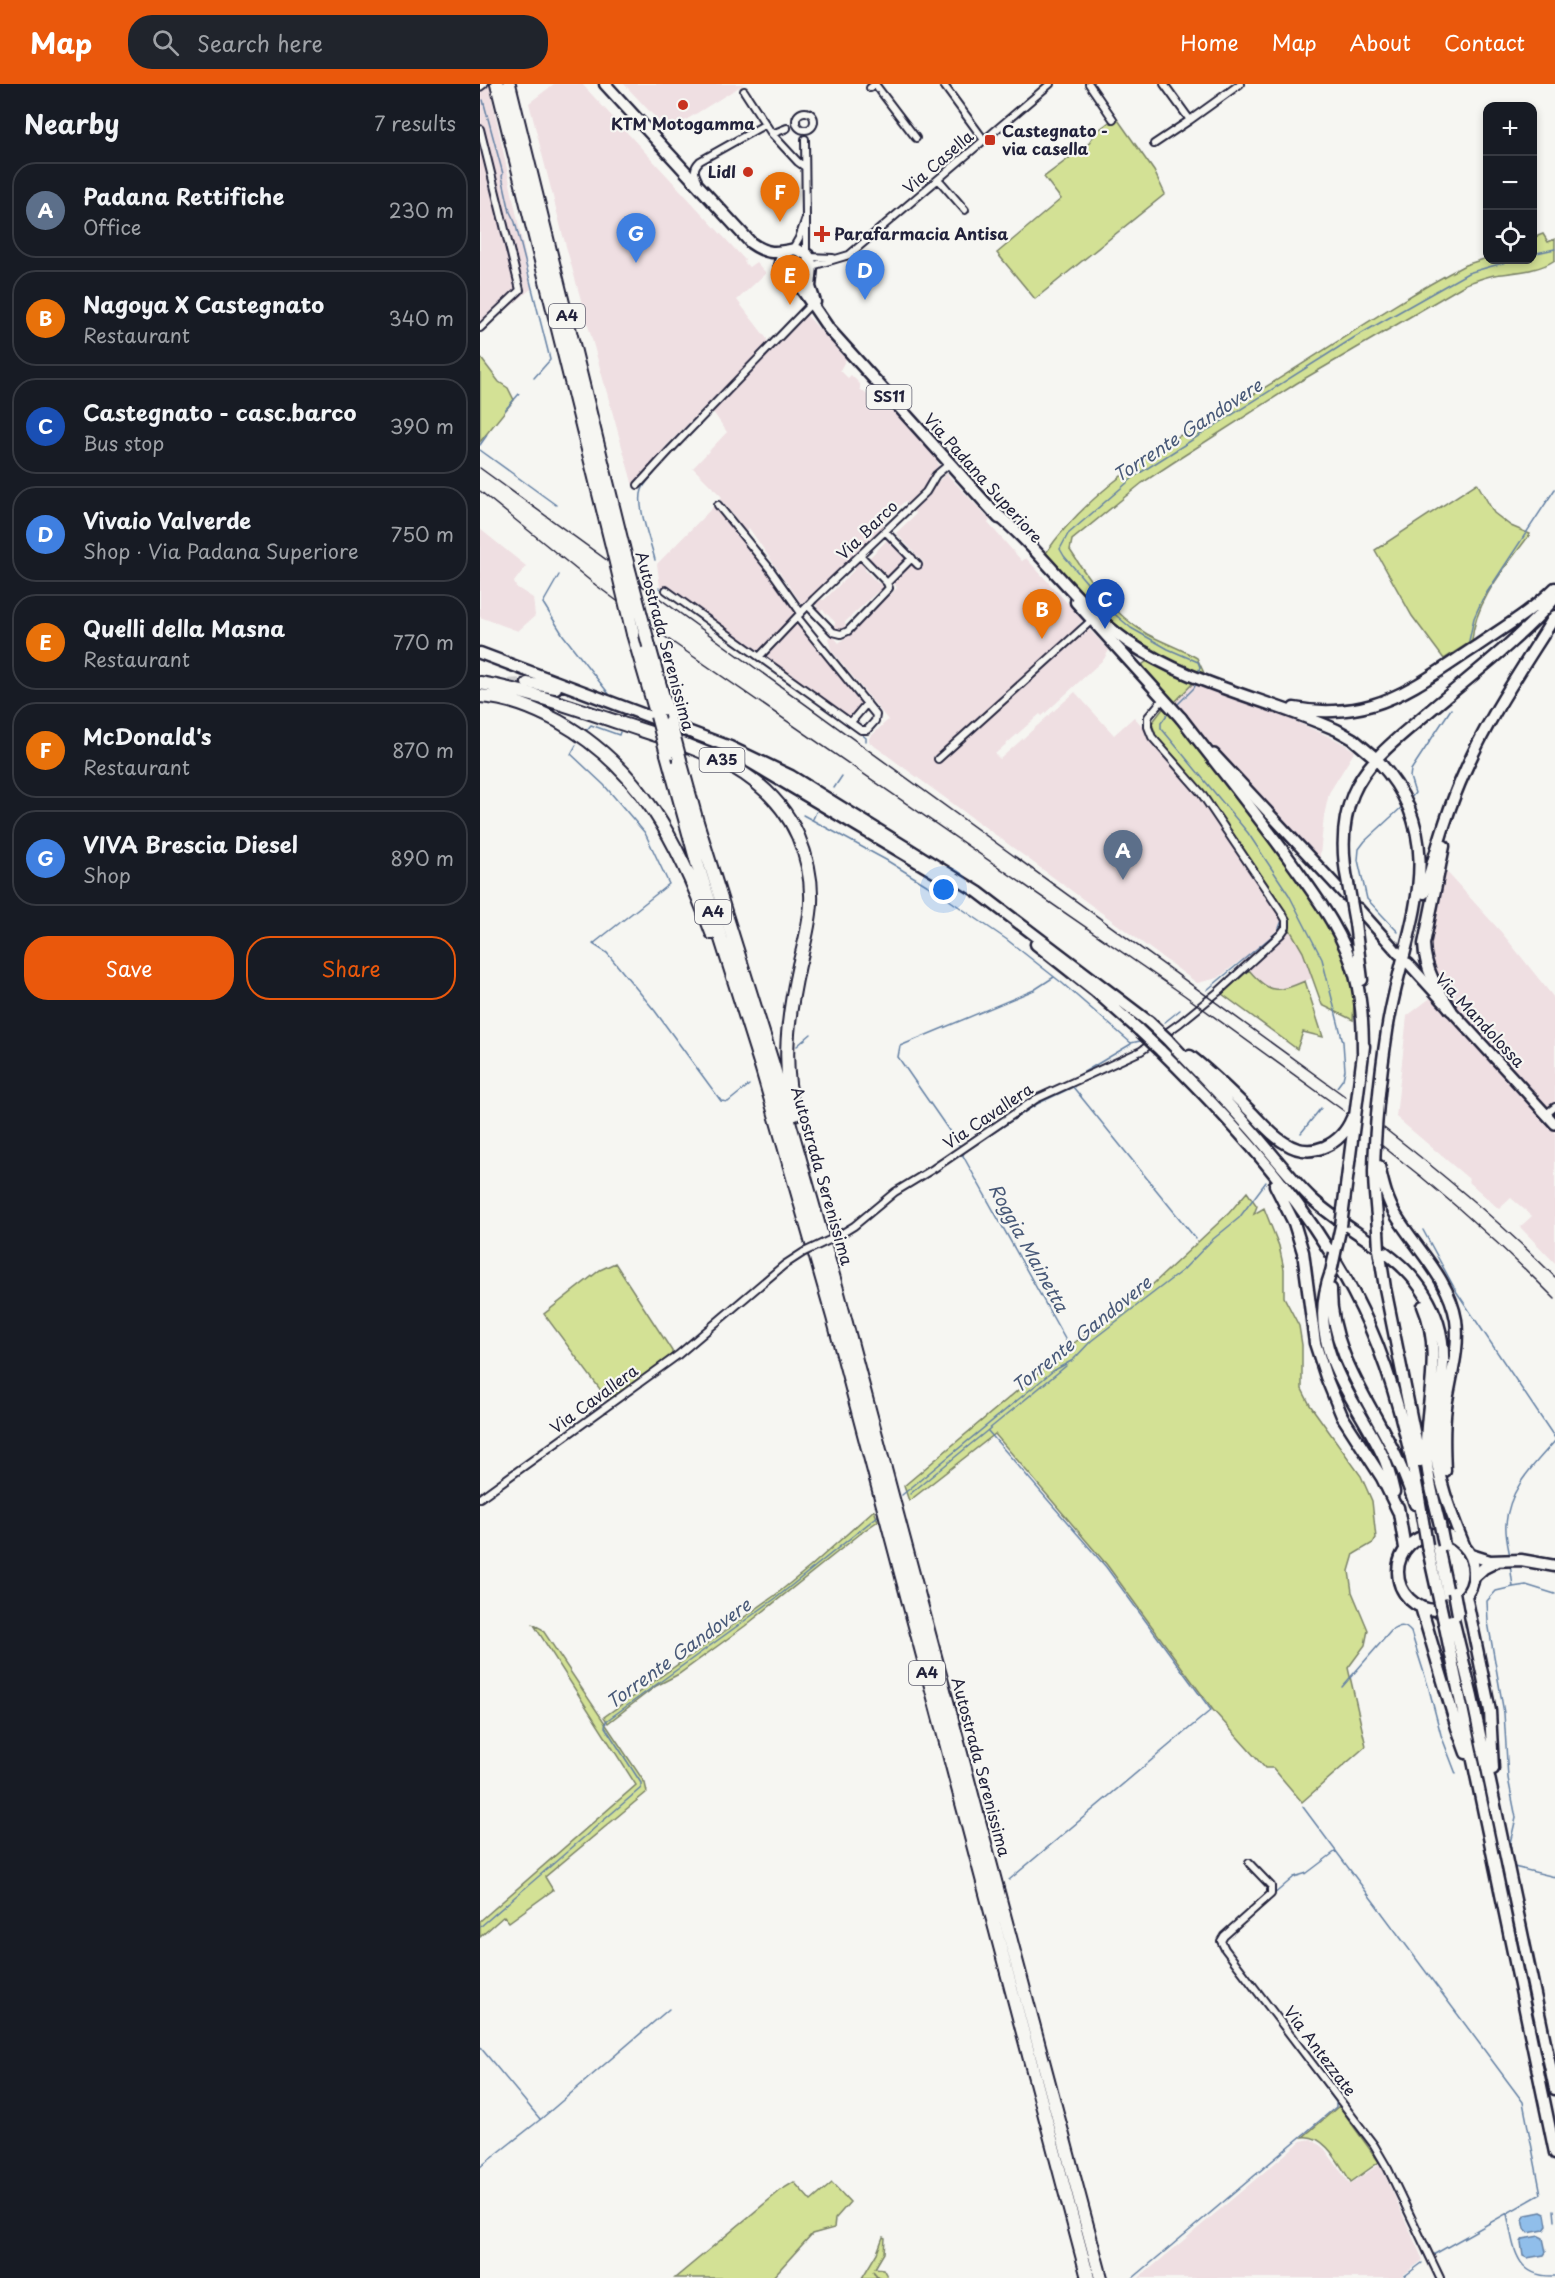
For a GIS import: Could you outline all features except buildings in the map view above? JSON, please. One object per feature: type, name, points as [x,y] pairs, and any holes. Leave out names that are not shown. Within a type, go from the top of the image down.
[{"type":"highway","name":"Autostrada Serenissima","points":[[497,84],[618,547],[649,646],[697,822],[773,1065],[838,1293],[1101,2278]]},
{"type":"highway","name":"Autostrada Serenissima","points":[[509,84],[618,547],[633,634],[698,866],[762,1069],[836,1329],[1088,2278]]},
{"type":"highway","name":"A35","points":[[480,682],[573,708],[721,760],[760,785],[777,803],[795,829],[806,860],[811,903],[789,1015],[786,1046],[787,1073],[792,1104],[829,1237],[838,1293]]},
{"type":"highway","points":[[480,696],[516,702],[566,725],[607,754],[641,792],[668,833],[692,881],[762,1069]]},
{"type":"main road","name":"Via Padana Superiore","points":[[601,84],[741,237],[758,252],[779,265],[784,276],[795,282],[829,329],[949,464],[1181,717],[1346,890]]},
{"type":"main road","points":[[605,84],[757,247],[770,252],[801,250],[809,265],[810,305]]},
{"type":"main road","points":[[779,265],[781,258],[789,251]]},
{"type":"main road","name":"Via Padana Superiore","points":[[809,265],[812,294],[829,329]]},
{"type":"main road","points":[[795,282],[809,265]]},
{"type":"main road","points":[[994,512],[1016,530],[1116,633],[1163,663],[1202,680],[1332,728],[1353,739],[1376,759],[1395,782],[1407,805],[1416,832],[1420,862],[1419,889],[1397,982],[1382,1068],[1374,1174],[1378,1231],[1384,1252],[1385,1288],[1432,1526],[1472,1697],[1555,2090]]},
{"type":"main road","points":[[1202,680],[1220,683],[1303,710],[1330,711],[1372,705],[1410,688],[1461,656],[1533,608],[1555,588]]},
{"type":"main road","points":[[1405,1548],[1384,1458],[1338,1376],[1327,1343],[1323,1317],[1324,1296],[1341,1226],[1363,1052],[1365,999],[1355,923],[1346,890],[1344,828],[1353,795],[1362,777],[1394,741],[1525,629],[1555,598]]},
{"type":"main road","points":[[1397,982],[1443,827],[1464,773],[1495,714],[1555,616]]},
{"type":"main road","points":[[480,653],[730,747],[791,776],[978,892],[1118,996],[1149,1022],[1233,1108],[1311,1198],[1403,1267],[1431,1307],[1440,1330],[1444,1362],[1435,1443],[1446,1495],[1464,1545],[1471,1556],[1474,1577]]},
{"type":"main road","points":[[527,683],[563,690],[720,749],[755,765],[934,872],[991,910],[1074,973],[1139,1030],[1241,1135],[1288,1192],[1330,1251],[1370,1326],[1393,1390],[1432,1526]]},
{"type":"main road","points":[[1181,717],[1267,828],[1333,924],[1348,954],[1355,975],[1362,1016],[1363,1052]]},
{"type":"main road","points":[[1451,1010],[1428,970],[1424,944],[1446,840],[1464,773]]},
{"type":"main road","points":[[1358,908],[1399,954]]},
{"type":"main road","name":"Via Mandolossa","points":[[1408,963],[1555,1124]]},
{"type":"main road","points":[[1167,1039],[1206,1068],[1271,1132],[1293,1148],[1322,1149],[1338,1140],[1349,1126],[1359,1095]]},
{"type":"main road","points":[[1241,1135],[1276,1186],[1294,1223],[1306,1268],[1319,1358],[1334,1399],[1382,1478],[1398,1511]]},
{"type":"main road","points":[[1375,1145],[1385,1194],[1396,1216],[1440,1279],[1455,1320],[1457,1334],[1444,1432],[1446,1495]]},
{"type":"main road","points":[[1384,1252],[1416,1289],[1429,1322],[1433,1348],[1433,1372],[1426,1449],[1432,1526]]},
{"type":"main road","points":[[1331,1272],[1332,1314],[1344,1355],[1432,1526]]},
{"type":"main road","points":[[1464,1545],[1448,1535],[1430,1534],[1412,1541],[1405,1548],[1398,1567],[1401,1586],[1406,1595],[1421,1607],[1442,1610],[1456,1605],[1466,1596],[1474,1577],[1496,1561]]},
{"type":"main road","points":[[1471,1556],[1496,1561],[1521,1560],[1555,1566]]},
{"type":"main road","points":[[1466,1596],[1490,1711],[1492,1760],[1504,1853]]},
{"type":"main road","points":[[1421,1607],[1457,1728],[1478,1784]]},
{"type":"main road","points":[[1451,1615],[1478,1784],[1555,2153]]},
{"type":"street","points":[[480,87],[484,84]]},
{"type":"street","points":[[870,88],[875,84],[916,138]]},
{"type":"street","points":[[943,84],[984,140]]},
{"type":"street","name":"Via Casella","points":[[809,265],[849,255],[1050,84]]},
{"type":"street","points":[[1089,84],[1113,119]]},
{"type":"street","points":[[1164,84],[1190,120]]},
{"type":"street","points":[[1154,144],[1240,84]]},
{"type":"street","points":[[744,91],[764,125],[798,162],[806,167]]},
{"type":"street","points":[[805,139],[814,120],[809,113],[800,113],[798,125],[805,139],[809,265]]},
{"type":"street","points":[[699,187],[694,171],[700,161],[764,125]]},
{"type":"street","points":[[772,134],[798,125],[806,130],[811,128]]},
{"type":"street","points":[[480,129],[520,290],[480,328]]},
{"type":"street","points":[[939,180],[965,210]]},
{"type":"street","points":[[789,251],[800,238],[806,218]]},
{"type":"street","points":[[638,485],[810,305]]},
{"type":"street","name":"Via Barco","points":[[760,656],[808,606],[926,492],[936,476],[949,464]]},
{"type":"street","points":[[666,590],[864,731],[875,721],[876,715],[799,615],[770,569],[718,505]]},
{"type":"street","points":[[885,531],[918,565]]},
{"type":"street","points":[[808,606],[833,632],[843,634],[888,591],[887,582],[860,555]]},
{"type":"street","points":[[887,582],[912,558]]},
{"type":"street","points":[[938,759],[1092,620]]},
{"type":"street","name":"Via Cavallera","points":[[480,1498],[678,1354],[784,1265],[855,1226],[895,1192],[1036,1099],[1141,1051],[1218,992],[1281,934],[1286,927],[1286,920],[1282,913],[1201,794],[1152,737],[1145,724],[1150,713],[1164,698]]},
{"type":"street","points":[[851,722],[867,703]]},
{"type":"street","points":[[1546,1114],[1555,1107]]},
{"type":"street","name":"Via Antezzate","points":[[1249,1863],[1271,1886],[1271,1894],[1221,1941],[1374,2145],[1388,2169],[1440,2278]]},
{"type":"shaded area","points":[[480,84],[489,84],[532,288],[480,332]]},
{"type":"shaded area","points":[[554,84],[582,84],[745,260],[744,262],[749,267],[756,262],[766,273],[737,300],[767,339],[767,344],[665,447],[665,451],[633,486],[562,232],[529,103]]},
{"type":"shaded area","points":[[624,84],[744,84],[668,131]]},
{"type":"shaded area","points":[[805,313],[846,359],[840,370],[848,378],[851,375],[860,384],[860,389],[877,403],[883,398],[937,459],[939,468],[924,489],[908,503],[905,501],[882,523],[884,526],[803,606],[749,528],[744,533],[736,523],[738,521],[720,499],[722,497],[693,468],[727,432],[713,412]]},
{"type":"shaded area","points":[[946,473],[990,520],[988,523],[1022,561],[1026,558],[1083,620],[1078,625],[1078,631],[1009,693],[1003,693],[1001,698],[933,757],[938,763],[1089,629],[1109,650],[1104,659],[1042,716],[1040,714],[995,754],[1000,759],[1075,692],[1114,735],[1134,717],[1144,728],[1150,740],[1197,793],[1243,862],[1233,835],[1283,906],[1282,916],[1303,952],[1314,977],[1290,988],[1269,989],[1263,986],[1241,960],[1218,978],[1197,983],[869,742],[869,738],[888,720],[831,650],[828,638],[832,635],[839,643],[897,588],[893,581],[911,563],[917,569],[924,563],[896,533],[916,514],[913,510]]},
{"type":"shaded area","points":[[715,505],[795,609],[794,614],[758,651],[660,587],[657,564]]},
{"type":"shaded area","points":[[480,529],[526,566],[514,582],[516,587],[533,598],[535,616],[518,631],[480,617]]},
{"type":"shaded area","points":[[888,539],[907,558],[887,577],[868,559]]},
{"type":"shaded area","points":[[858,562],[865,564],[865,570],[878,583],[883,582],[885,588],[882,593],[877,592],[845,622],[846,628],[838,631],[834,628],[835,622],[823,610],[818,611],[816,604],[819,599],[824,600],[855,569],[855,564]]},
{"type":"shaded area","points":[[797,623],[861,700],[861,704],[851,716],[847,717],[767,659],[767,654]]},
{"type":"shaded area","points":[[1194,682],[1263,707],[1337,740],[1355,751],[1329,793],[1319,865],[1174,703]]},
{"type":"shaded area","points":[[1445,870],[1502,933],[1555,999],[1555,1105],[1547,1110],[1455,1010],[1452,992],[1433,967],[1428,956],[1437,893]]},
{"type":"shaded area","points":[[1433,996],[1555,1128],[1555,1263],[1520,1227],[1532,1216],[1511,1198],[1499,1209],[1468,1181],[1469,1179],[1396,1117],[1407,1016]]},
{"type":"shaded area","points":[[1311,2139],[1324,2148],[1350,2184],[1380,2164],[1423,2260],[1399,2278],[1139,2278],[1301,2141]]},
{"type":"green space","points":[[1116,117],[1154,171],[1165,194],[1035,299],[997,253],[1061,199],[1044,177],[1088,144],[1096,132]]},
{"type":"green space","points":[[1543,234],[1548,242],[1555,239],[1555,260],[1533,269],[1494,275],[1466,284],[1297,383],[1174,462],[1142,483],[1072,540],[1070,550],[1113,607],[1147,634],[1197,658],[1204,673],[1157,654],[1136,640],[1098,608],[1046,553],[1059,535],[1093,500],[1132,468],[1172,440],[1251,396],[1383,312],[1465,265],[1483,259],[1483,264],[1537,264],[1537,236]]},
{"type":"green space","points":[[480,357],[499,382],[508,388],[514,400],[480,442]]},
{"type":"green space","points":[[1477,483],[1494,513],[1511,526],[1530,534],[1502,571],[1486,598],[1474,626],[1472,641],[1444,659],[1412,616],[1375,550]]},
{"type":"green space","points":[[1149,660],[1194,682],[1174,703],[1143,669],[1143,664]]},
{"type":"green space","points":[[1165,706],[1235,791],[1327,919],[1340,943],[1355,983],[1353,1020],[1322,1005],[1303,952],[1282,916],[1282,906],[1205,793],[1156,737],[1152,723]]},
{"type":"green space","points":[[1249,970],[1262,984],[1274,989],[1287,988],[1305,981],[1323,1037],[1303,1032],[1297,1049],[1222,994]]},
{"type":"green space","points":[[1247,1192],[1257,1206],[1254,1214],[1264,1208],[1279,1246],[1284,1269],[1284,1297],[1299,1326],[1302,1345],[1302,1389],[1310,1405],[1361,1476],[1372,1501],[1376,1538],[1373,1543],[1354,1554],[1349,1571],[1352,1592],[1368,1630],[1365,1645],[1348,1668],[1366,1746],[1302,1802],[1273,1768],[1265,1768],[1213,1710],[1107,1565],[995,1434],[909,1501],[904,1486],[1074,1343],[1152,1285],[1229,1213]]},
{"type":"green space","points":[[615,1263],[672,1354],[611,1404],[544,1314],[600,1270]]},
{"type":"green space","points":[[874,1510],[878,1521],[745,1626],[679,1674],[656,1686],[608,1723],[604,1717],[774,1596]]},
{"type":"green space","points":[[534,1625],[542,1629],[645,1783],[647,1792],[545,1877],[553,1890],[509,1922],[504,1916],[480,1937],[480,1921],[636,1785]]},
{"type":"green space","points":[[1339,2106],[1379,2162],[1351,2182],[1332,2152],[1319,2141],[1311,2137],[1303,2137]]},
{"type":"green space","points":[[794,2182],[811,2201],[832,2183],[850,2202],[835,2219],[834,2228],[812,2234],[772,2278],[675,2278],[781,2190]]},
{"type":"green space","points":[[883,2237],[885,2238],[884,2253],[875,2268],[883,2269],[888,2278],[879,2278],[873,2271],[877,2278],[862,2278],[877,2253]]},
{"type":"water","points":[[1541,2212],[1545,2214],[1547,2226],[1544,2230],[1528,2233],[1523,2219],[1526,2215]]},
{"type":"water","points":[[1539,2236],[1543,2238],[1546,2252],[1544,2255],[1527,2258],[1523,2256],[1521,2242],[1523,2239]]},
{"type":"waterway","points":[[483,100],[503,174],[510,212],[515,222],[550,360],[534,378]]},
{"type":"waterway","name":"Torrente Gandovere","points":[[1537,253],[1555,249]]},
{"type":"waterway","name":"Torrente Gandovere","points":[[1198,673],[1200,667],[1198,662],[1168,649],[1131,628],[1111,611],[1060,549],[1068,534],[1135,476],[1355,337],[1468,273],[1499,264]]},
{"type":"waterway","points":[[505,410],[519,394]]},
{"type":"waterway","points":[[480,445],[487,435]]},
{"type":"waterway","points":[[480,450],[556,505]]},
{"type":"waterway","points":[[655,560],[642,514],[641,497],[644,485],[656,471]]},
{"type":"waterway","points":[[1469,641],[1474,618],[1482,600],[1555,489]]},
{"type":"waterway","points":[[559,575],[543,603],[563,635],[609,694]]},
{"type":"waterway","points":[[659,588],[796,687]]},
{"type":"waterway","name":"Torrente Gandovere","points":[[1177,705],[1194,688],[1197,681]]},
{"type":"waterway","points":[[1410,799],[1415,793],[1410,777],[1411,770],[1451,709]]},
{"type":"waterway","name":"Torrente Gandovere","points":[[1169,712],[1161,723],[1161,728],[1248,833],[1289,895],[1322,959],[1343,1042],[1345,1070],[1343,1079],[1337,1087]]},
{"type":"waterway","points":[[586,731],[591,725],[619,735],[620,732]]},
{"type":"waterway","points":[[859,732],[866,738],[866,741]]},
{"type":"waterway","points":[[576,745],[571,754],[604,785],[645,833],[669,884],[593,944],[607,953],[655,1011],[721,1101],[728,1102],[749,1085]]},
{"type":"waterway","points":[[834,788],[842,776]]},
{"type":"waterway","points":[[1398,932],[1367,899],[1358,860],[1359,849],[1365,841],[1403,806]]},
{"type":"waterway","points":[[813,819],[816,812]]},
{"type":"waterway","points":[[803,815],[886,860],[933,889],[1006,939],[1062,983],[1131,1043],[1140,1041]]},
{"type":"waterway","points":[[1207,990],[1278,931],[1282,920]]},
{"type":"waterway","points":[[959,1145],[898,1057],[900,1046],[1034,990],[1054,977]]},
{"type":"waterway","points":[[1165,1022],[1180,1010]]},
{"type":"waterway","points":[[1475,1029],[1496,1053]]},
{"type":"waterway","points":[[797,1046],[811,1034]]},
{"type":"waterway","points":[[1079,1075],[1131,1044]]},
{"type":"waterway","points":[[963,1156],[964,1152],[1037,1104],[1073,1087],[1196,1239]]},
{"type":"waterway","name":"Torrente Gandovere","points":[[1301,1133],[1321,1108]]},
{"type":"waterway","name":"Roggia Mainetta","points":[[962,1154],[1065,1339],[1068,1345],[1068,1355]]},
{"type":"waterway","name":"Torrente Gandovere","points":[[902,1495],[1053,1371],[1073,1360],[1091,1341],[1183,1270],[1212,1240],[1239,1218],[1266,1182]]},
{"type":"waterway","points":[[1423,1230],[1456,1291],[1555,1438]]},
{"type":"waterway","name":"Roggia Mainetta","points":[[910,1494],[1066,1366]]},
{"type":"waterway","points":[[988,1431],[1106,1567],[1211,1710],[1009,1880]]},
{"type":"waterway","points":[[1510,1556],[1506,1528],[1512,1499],[1523,1478],[1555,1441]]},
{"type":"waterway","name":"Torrente Gandovere","points":[[480,1927],[641,1788],[641,1783],[605,1727],[606,1721],[776,1598],[879,1515]]},
{"type":"waterway","points":[[1510,1564],[1513,1587],[1496,1591],[1487,1601],[1488,1622],[1504,1713],[1508,1778],[1516,1818],[1510,1843],[1514,1867],[1555,1877]]},
{"type":"waterway","points":[[1513,1587],[1526,1585],[1555,1594]]},
{"type":"waterway","points":[[1342,1687],[1391,1631],[1399,1627],[1406,1628],[1411,1632],[1441,1735],[1456,1774]]},
{"type":"waterway","points":[[1303,1807],[1523,2102],[1541,2194],[1433,2255]]},
{"type":"waterway","points":[[1272,1896],[1294,1877],[1307,1873],[1336,1851]]},
{"type":"waterway","points":[[1133,2278],[1336,2107],[1336,2102],[1219,1946]]},
{"type":"waterway","points":[[480,2167],[541,2119],[669,2009]]},
{"type":"waterway","points":[[480,2047],[540,2119]]},
{"type":"waterway","points":[[1554,2210],[1555,2221]]},
{"type":"waterway","points":[[1507,2214],[1514,2247],[1523,2265],[1541,2275],[1555,2276]]},
{"type":"waterway","points":[[1402,2278],[1422,2263]]},
{"type":"tunnel","points":[[480,691],[504,684],[527,683]]},
{"type":"railway","points":[[480,468],[1346,1097]]},
{"type":"railway","points":[[480,491],[593,583],[668,639],[1184,995],[1344,1111]]},
{"type":"railway","points":[[1384,1128],[1472,1200],[1555,1277]]},
{"type":"railway","points":[[1380,1144],[1470,1218],[1555,1299]]},
{"type":"place","name":"KTM Motogamma","points":[[683,105]]},
{"type":"place","name":"Castegnato - via casella","points":[[990,140]]},
{"type":"place","name":"Lidl","points":[[748,172]]},
{"type":"place","name":"McDonald's","points":[[780,222]]},
{"type":"place","name":"Parafarmacia Antisa","points":[[822,234]]},
{"type":"place","name":"VIVA Brescia Diesel","points":[[636,263]]},
{"type":"place","name":"Vivaio Valverde","points":[[865,300]]},
{"type":"place","name":"Quelli della Masna","points":[[790,305]]},
{"type":"place","name":"Castegnato - casc.barco","points":[[1105,629]]},
{"type":"place","name":"Nagoya X Castegnato","points":[[1042,639]]},
{"type":"place","name":"Padana Rettifiche","points":[[1123,880]]}]
